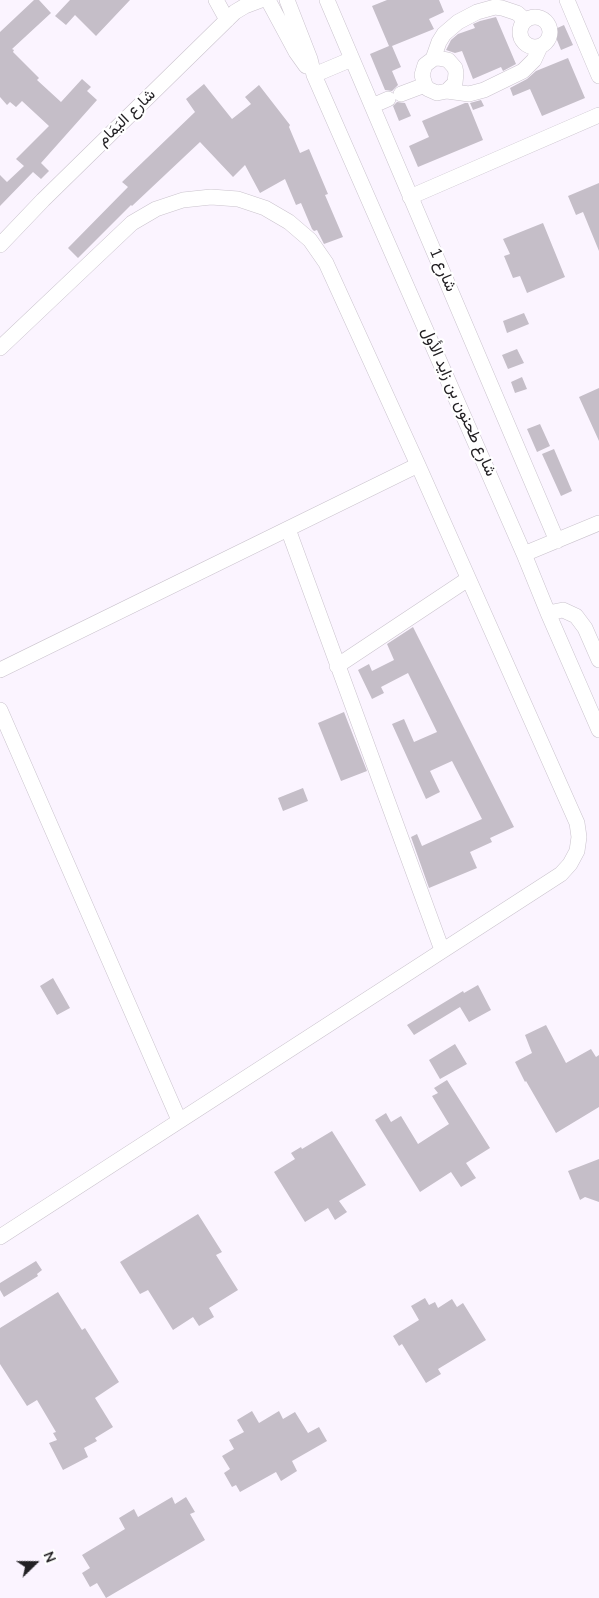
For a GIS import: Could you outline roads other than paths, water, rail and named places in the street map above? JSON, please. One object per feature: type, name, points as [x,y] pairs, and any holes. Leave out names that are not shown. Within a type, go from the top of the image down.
[{"type":"street","points":[[216,0],[227,20]]},
{"type":"street","name":"شارع اليَمَام","points":[[0,245],[43,200],[235,12],[261,0]]},
{"type":"street","name":"شارع طحنون بن زايد الأول","points":[[268,0],[296,52],[314,75]]},
{"type":"street","name":"شارع طحنون بن زايد الأول","points":[[287,0],[308,52],[314,75],[599,730]]},
{"type":"street","name":"شارع 1","points":[[327,0],[557,540]]},
{"type":"street","points":[[566,0],[599,76]]},
{"type":"street","points":[[433,59],[444,34],[458,22],[477,12],[495,7],[502,8],[517,13],[526,20]]},
{"type":"street","points":[[447,91],[455,83],[455,68],[448,60],[438,58],[428,61],[422,70],[424,85],[432,91],[462,94],[476,92],[516,75],[529,66],[540,47],[548,40],[550,35],[548,25],[541,18],[536,17],[526,20],[520,29],[521,39],[529,46],[540,47]]},
{"type":"street","points":[[314,75],[352,58]]},
{"type":"street","points":[[372,106],[424,85]]},
{"type":"street","points":[[410,197],[599,115]]},
{"type":"street","points":[[0,348],[132,223],[156,209],[183,200],[210,196],[238,199],[265,208],[289,222],[310,240],[326,263],[577,823],[579,837],[577,851],[570,864],[561,874],[0,1237]]},
{"type":"street","points":[[0,670],[418,465]]},
{"type":"street","points":[[524,554],[599,523]]},
{"type":"street","points":[[288,529],[442,950]]},
{"type":"street","points":[[337,666],[468,579]]},
{"type":"street","points":[[548,613],[563,610],[576,616],[585,628],[599,660]]},
{"type":"street","points":[[0,710],[179,1120]]}]
